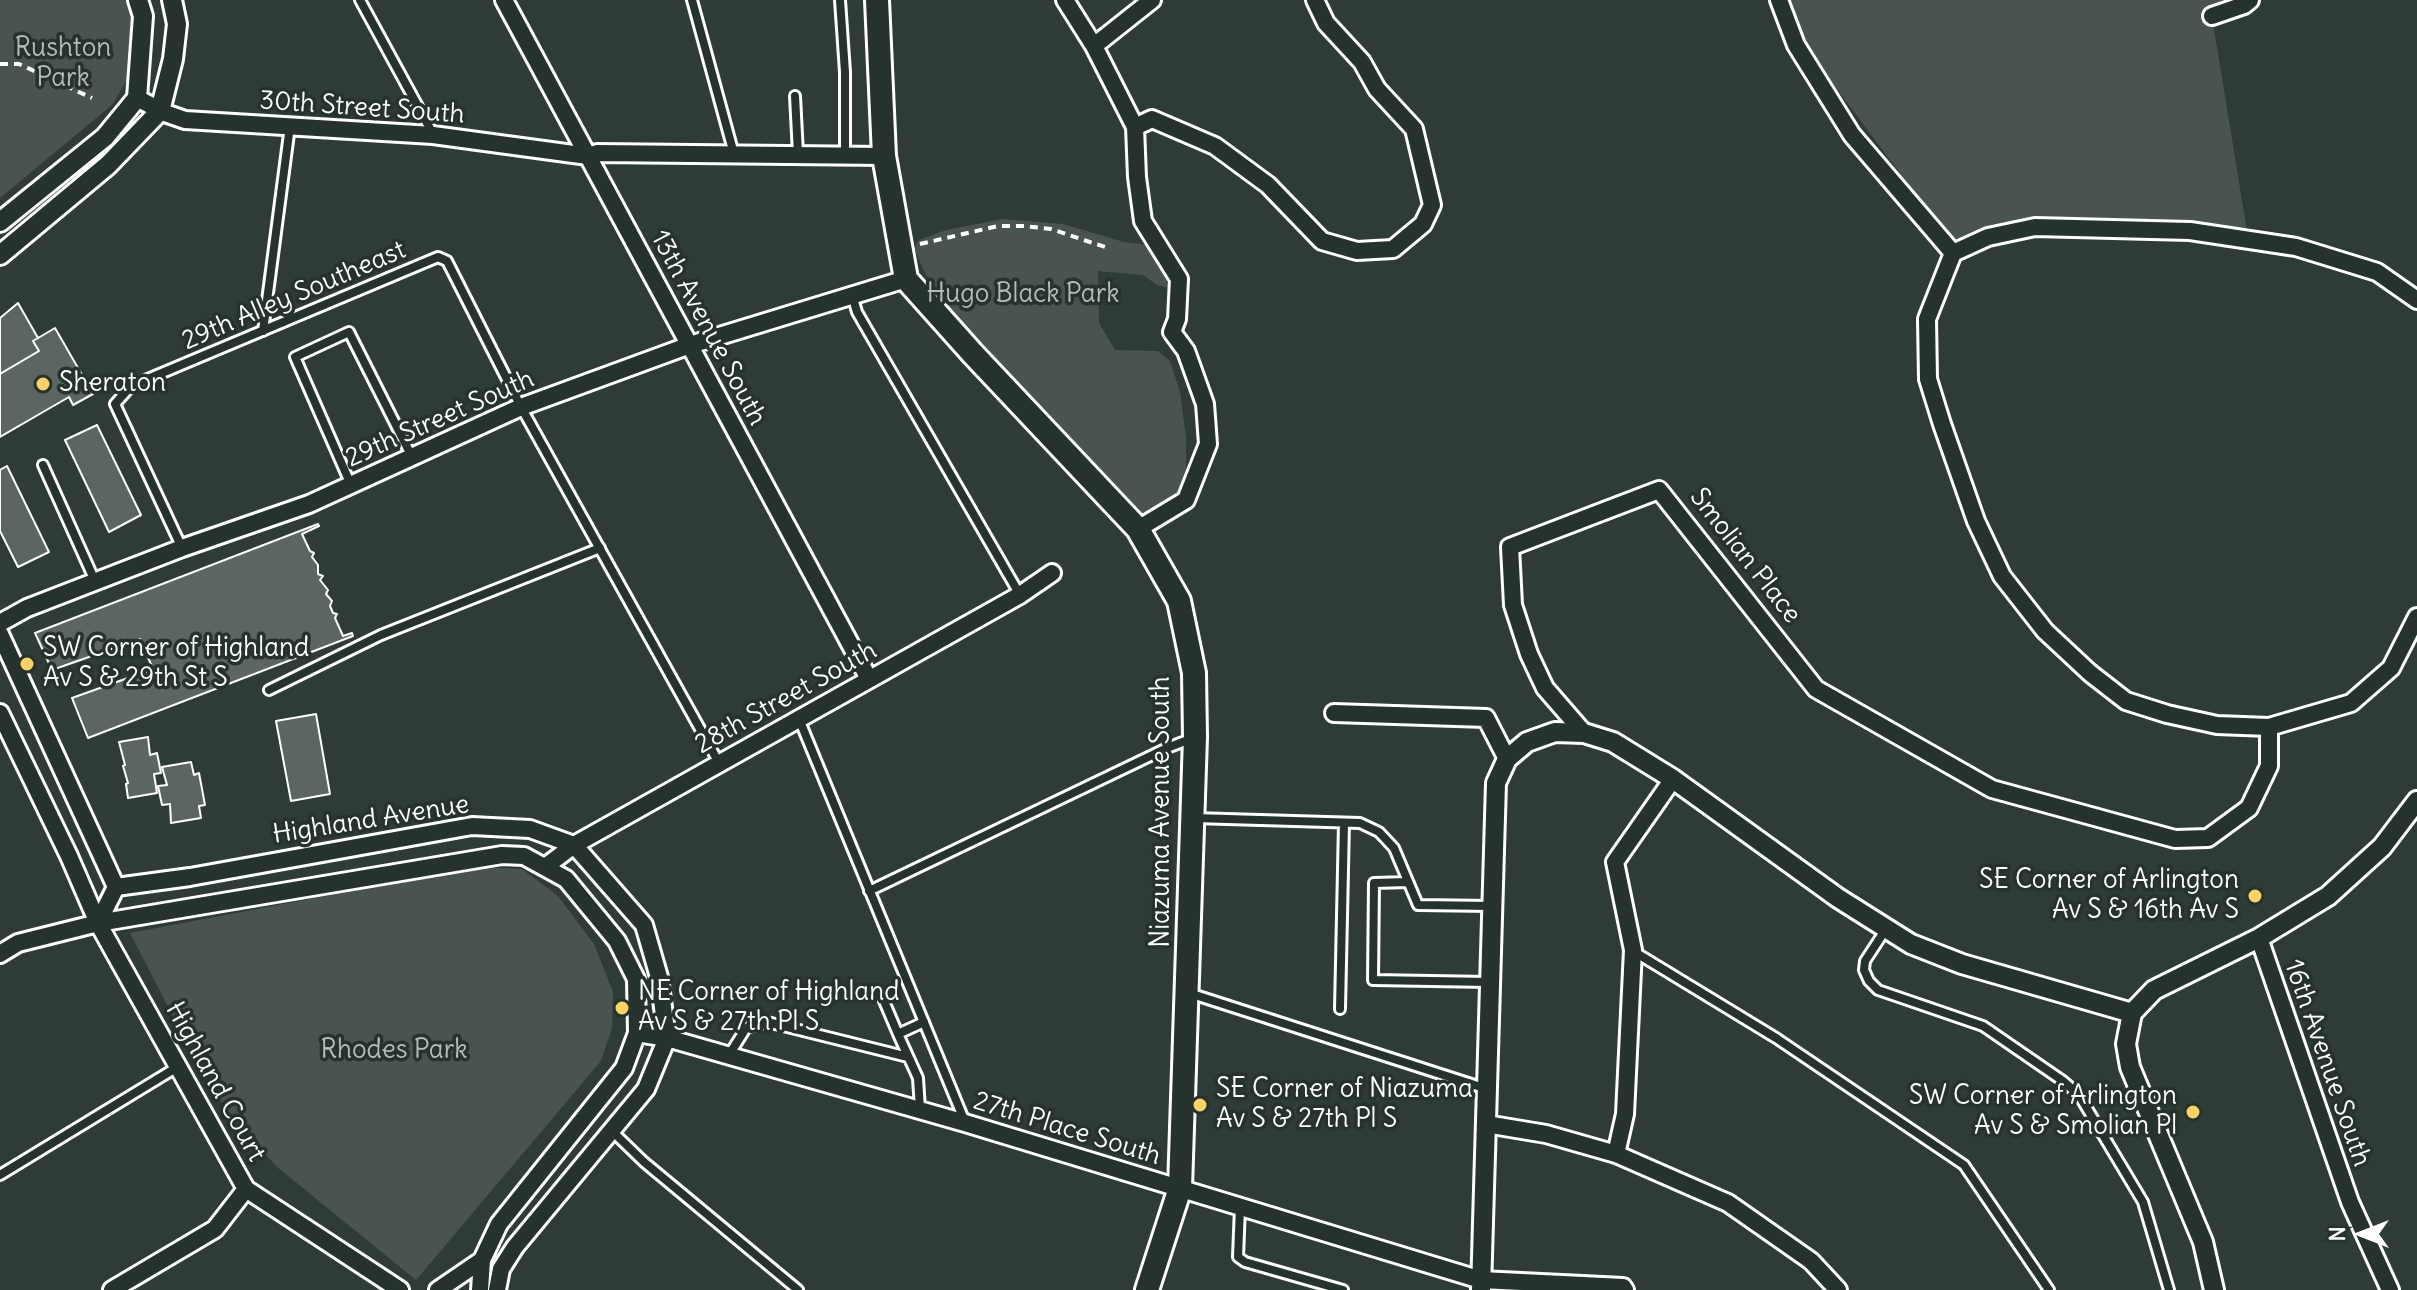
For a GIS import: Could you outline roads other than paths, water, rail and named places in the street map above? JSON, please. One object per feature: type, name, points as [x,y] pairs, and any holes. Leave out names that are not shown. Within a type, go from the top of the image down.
[{"type":"main road","points":[[877,0],[884,156],[906,279]]},
{"type":"main road","name":"Niazuma Avenue South","points":[[906,279],[1138,529],[1179,601],[1194,673],[1195,737],[1180,1188],[1147,1290]]},
{"type":"street","points":[[0,222],[105,137],[137,98],[143,16],[138,0]]},
{"type":"street","points":[[0,255],[108,165],[160,111],[173,59],[177,24],[172,0]]},
{"type":"street","name":"13th Avenue South","points":[[504,0],[869,679]]},
{"type":"street","points":[[1065,0],[1094,46],[1135,127],[1143,221],[1179,279],[1177,319],[1172,332],[1186,351],[1205,404],[1208,444],[1186,500],[1138,529]]},
{"type":"street","points":[[1135,127],[1152,119],[1215,146],[1268,185],[1322,241],[1357,251],[1393,249],[1423,224],[1432,205],[1414,129],[1377,89],[1362,62],[1326,23],[1315,0]]},
{"type":"street","points":[[1779,0],[1796,45],[1852,135],[1953,253]]},
{"type":"street","points":[[2212,16],[2250,0]]},
{"type":"street","points":[[1094,46],[1149,1]]},
{"type":"street","name":"30th Street South","points":[[137,98],[185,120],[433,135],[588,156],[597,153],[884,156]]},
{"type":"street","points":[[2417,300],[2377,272],[2296,247],[2190,231],[2035,227],[1988,237],[1953,253],[1927,319],[1928,379],[1976,521],[2002,576],[2045,631],[2126,701],[2217,725],[2269,727],[2351,703],[2391,668],[2417,617]]},
{"type":"street","name":"29th Street South","points":[[0,623],[27,608],[182,548],[309,504],[521,407],[690,345],[906,279]]},
{"type":"street","name":"Smolian Place","points":[[2132,1013],[1962,964],[1911,944],[1838,898],[1673,779],[1613,742],[1584,733],[1545,688],[1529,654],[1513,605],[1510,547],[1659,490],[1816,689],[1992,789],[2175,839],[2208,838],[2249,808],[2269,766],[2269,727]]},
{"type":"street","name":"28th Street South","points":[[545,867],[574,845],[1020,595],[1052,573]]},
{"type":"street","points":[[0,634],[116,887],[98,923]]},
{"type":"street","points":[[0,713],[98,923]]},
{"type":"street","points":[[1334,713],[1486,718],[1507,759]]},
{"type":"street","points":[[1481,1285],[1496,783],[1507,759],[1527,742],[1555,732],[1584,733]]},
{"type":"street","points":[[1616,1154],[1625,1114],[1633,950],[1615,862],[1673,779]]},
{"type":"street","points":[[2214,1290],[2203,1242],[2130,1067],[2126,1044],[2132,1013],[2154,990],[2259,938],[2328,896],[2382,847],[2417,801]]},
{"type":"street","name":"Highland Avenue","points":[[116,887],[190,877],[472,826],[530,829],[574,845],[644,925],[659,977],[667,1038],[646,1089],[515,1247],[501,1269],[497,1290]]},
{"type":"street","points":[[0,954],[18,943],[98,923],[502,855],[524,856],[566,879],[617,941],[636,979],[637,1033],[624,1068],[499,1224],[482,1260],[480,1290]]},
{"type":"street","name":"Highland Court","points":[[98,923],[246,1189],[400,1290]]},
{"type":"street","name":"16th Avenue South","points":[[2259,938],[2350,1202],[2390,1290]]},
{"type":"street","name":"27th Place South","points":[[637,1033],[667,1038],[965,1123],[1481,1285],[1623,1287],[1625,1290]]},
{"type":"street","points":[[1486,1124],[1546,1134],[1616,1154],[1728,1203],[1811,1261],[1838,1290]]},
{"type":"street","points":[[112,1290],[215,1229],[246,1189]]},
{"type":"street","points":[[438,1290],[482,1260]]},
{"type":"lane","points":[[360,0],[433,135]]},
{"type":"lane","points":[[692,0],[734,154]]},
{"type":"lane","points":[[840,0],[845,72],[845,155]]},
{"type":"lane","points":[[795,96],[798,155]]},
{"type":"lane","points":[[263,331],[290,126]]},
{"type":"lane","name":"29th Alley Southeast","points":[[182,548],[115,404],[131,386],[438,257],[447,261],[521,407]]},
{"type":"lane","points":[[852,294],[857,312],[1020,595]]},
{"type":"lane","points":[[351,485],[295,357],[349,332],[412,457]]},
{"type":"lane","points":[[521,407],[719,763]]},
{"type":"lane","points":[[43,465],[95,582]]},
{"type":"lane","points":[[269,690],[381,635],[600,548]]},
{"type":"lane","points":[[799,719],[965,1123]]},
{"type":"lane","points":[[869,891],[1195,737]]},
{"type":"lane","points":[[1193,818],[1360,823],[1379,832],[1394,848],[1418,905],[1492,906]]},
{"type":"lane","points":[[1340,1009],[1344,823]]},
{"type":"lane","points":[[1408,882],[1374,883],[1373,980],[1490,982]]},
{"type":"lane","points":[[1887,928],[1865,961],[1864,970],[1878,990],[1983,1026],[2079,1095],[2143,1202],[2169,1290]]},
{"type":"lane","points":[[1633,950],[1776,1038],[1964,1165],[2049,1290]]},
{"type":"lane","points":[[1188,992],[1487,1089]]},
{"type":"lane","points":[[884,1001],[918,1078],[921,1111]]},
{"type":"lane","points":[[729,1056],[746,1028],[767,1022],[908,1057]]},
{"type":"lane","points":[[898,1034],[924,1022]]},
{"type":"lane","points":[[0,1175],[179,1066]]},
{"type":"lane","points":[[612,1131],[644,1162],[798,1290]]},
{"type":"lane","points":[[1240,1207],[1238,1257],[1245,1262],[1343,1290]]},
{"type":"place","name":"Sheraton","points":[[43,384]]},
{"type":"place","name":"SW Corner of Highland Av S & 29th St S","points":[[27,664]]},
{"type":"place","name":"SE Corner of Arlington Av S & 16th Av S","points":[[2255,896]]},
{"type":"place","name":"NE Corner of Highland Av S & 27th Pl S","points":[[622,1008]]},
{"type":"place","name":"SE Corner of Niazuma Av S & 27th Pl S","points":[[1200,1105]]},
{"type":"place","name":"SW Corner of Arlington Av S & Smolian Pl","points":[[2193,1112]]},
{"type":"park label","name":"Rushton Park","points":[[63,64]]},
{"type":"park label","name":"Hugo Black Park","points":[[1023,295]]},
{"type":"park label","name":"Rhodes Park","points":[[394,1051]]}]
